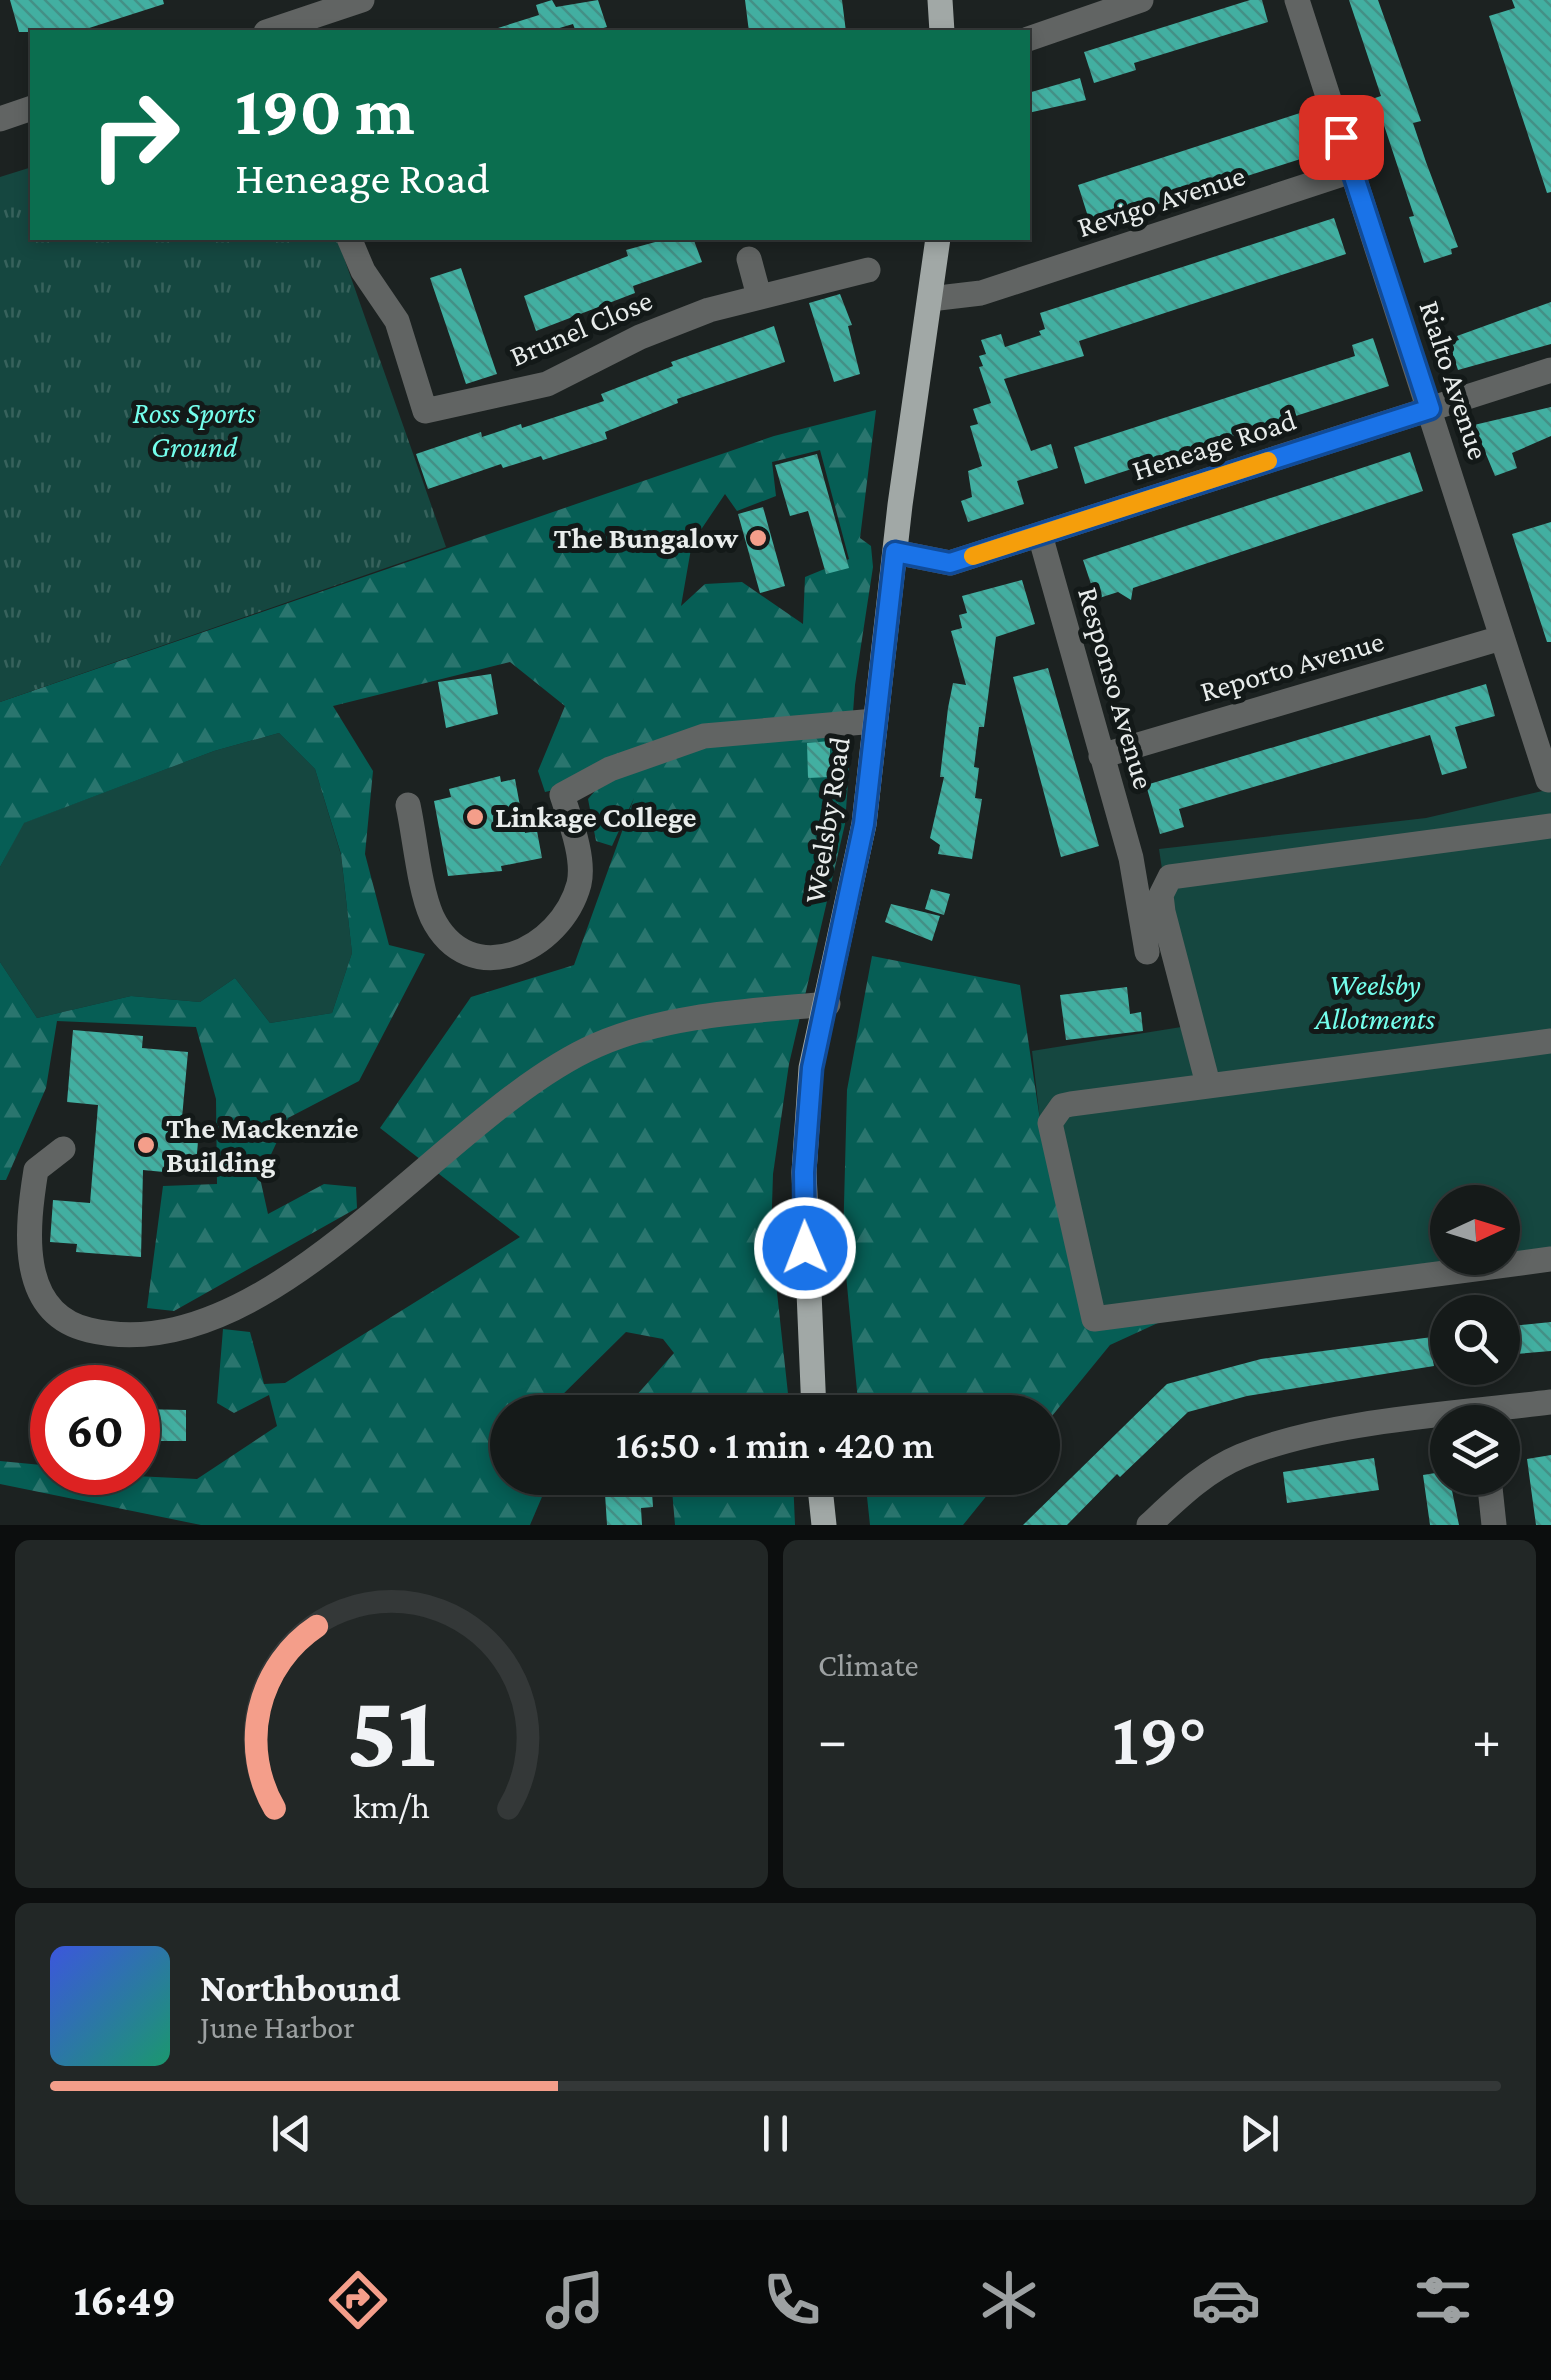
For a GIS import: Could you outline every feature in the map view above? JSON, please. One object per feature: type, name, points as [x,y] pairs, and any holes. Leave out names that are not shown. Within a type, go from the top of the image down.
[{"type":"main road","points":[[940,0],[942,30]]},
{"type":"main road","name":"Weelsby Road","points":[[813,1395],[804,1172],[812,1068],[864,824],[895,552],[938,240]]},
{"type":"main road","points":[[821,1495],[824,1525]]},
{"type":"street","points":[[1030,37],[1141,0]]},
{"type":"street","name":"Rialto Avenue","points":[[1297,0],[1548,780]]},
{"type":"street","points":[[296,28],[349,2]]},
{"type":"street","points":[[0,118],[30,109]]},
{"type":"street","name":"Revigo Avenue","points":[[930,299],[981,293],[1352,171]]},
{"type":"street","name":"Brunel Close","points":[[350,240],[363,271],[398,321],[425,410],[547,384],[640,336],[759,296],[868,270]]},
{"type":"street","points":[[749,259],[759,296]]},
{"type":"street","name":"Heneage Road","points":[[895,552],[950,563],[1551,370]]},
{"type":"street","name":"Responso Avenue","points":[[1040,535],[1131,858],[1148,952]]},
{"type":"street","name":"Reporto Avenue","points":[[1102,756],[1501,638]]},
{"type":"street","points":[[408,804],[432,916],[450,941],[477,956],[506,958],[534,948],[564,920],[580,881],[574,836],[562,795],[610,769],[704,736],[875,721]]},
{"type":"street","points":[[1208,1084],[1163,912],[1162,895],[1170,877],[1551,826]]},
{"type":"street","points":[[64,1148],[36,1170],[28,1220],[31,1273],[43,1298],[71,1326],[116,1337],[167,1331],[233,1309],[304,1267],[488,1119],[598,1044],[705,1017],[828,1004]]},
{"type":"street","points":[[1551,1041],[1071,1104],[1054,1116],[1050,1124],[1094,1319],[1551,1258]]},
{"type":"street","points":[[1520,1409],[1551,1402]]},
{"type":"street","points":[[1150,1525],[1183,1493],[1240,1457],[1341,1431],[1430,1422]]},
{"type":"street","points":[[1491,1495],[1494,1525]]},
{"type":"green space","name":"Ross Sports Ground","points":[[30,168],[30,240],[338,240],[446,547],[0,702],[0,177]]},
{"type":"green space","points":[[876,410],[860,538],[871,546],[873,567],[855,685],[845,824],[789,1064],[773,1174],[771,1237],[788,1395],[637,1395],[674,1353],[663,1339],[626,1332],[562,1395],[490,1395],[490,1495],[543,1495],[530,1525],[201,1525],[54,1495],[160,1495],[160,1477],[197,1479],[277,1426],[269,1395],[234,1413],[217,1403],[223,1329],[250,1332],[264,1384],[285,1383],[520,1237],[380,1128],[471,997],[574,965],[634,798],[612,846],[596,841],[588,799],[606,778],[545,792],[538,771],[565,706],[510,662],[333,706],[373,771],[365,854],[389,945],[425,954],[359,1081],[288,1118],[260,1178],[268,1214],[324,1184],[356,1187],[357,1208],[174,1311],[147,1308],[163,1186],[217,1184],[216,1099],[196,1027],[57,1021],[46,1088],[6,1180],[0,1180],[0,962],[37,1018],[131,996],[200,1002],[235,978],[270,1023],[332,1013],[352,953],[341,854],[315,769],[279,733],[214,751],[24,823],[0,867],[0,702],[774,436]],"holes":[[[820,450],[849,559],[805,577],[803,624],[742,582],[705,584],[681,606],[692,543],[725,494],[737,511],[776,496],[772,462]]]},
{"type":"green space","points":[[279,733],[315,769],[341,855],[352,953],[332,1013],[270,1023],[235,978],[200,1002],[131,996],[37,1018],[0,962],[0,867],[23,823],[214,751]]},
{"type":"green space","name":"Weelsby Allotments","points":[[1551,789],[1551,1263],[1520,1267],[1520,1185],[1430,1185],[1430,1275],[1464,1275],[1088,1327],[1040,1120],[1032,1051],[1200,1024],[1166,896],[1159,849],[1426,818]]},
{"type":"green space","points":[[872,956],[1020,985],[1040,1120],[1088,1326],[1184,1311],[1110,1345],[1060,1406],[1060,1395],[857,1395],[843,1243],[847,1090]]},
{"type":"green space","points":[[0,1461],[30,1464],[30,1490],[0,1484]]},
{"type":"green space","points":[[672,1495],[794,1495],[795,1525],[675,1525]]},
{"type":"green space","points":[[867,1495],[987,1495],[963,1525],[870,1525]]},
{"type":"building","points":[[10,0],[163,0],[164,4],[86,30],[19,32]]},
{"type":"building","points":[[552,0],[556,7],[598,0],[607,27],[575,30],[573,24],[553,30],[498,30],[539,15],[536,5]]},
{"type":"building","points":[[745,0],[842,0],[846,30],[749,30]]},
{"type":"building","points":[[1250,0],[1262,0],[1268,22],[1134,63],[1136,70],[1094,83],[1084,52]]},
{"type":"building","points":[[1349,0],[1378,0],[1421,121],[1413,123],[1458,247],[1451,249],[1452,254],[1424,263],[1409,217],[1414,216],[1375,98],[1381,96]]},
{"type":"building","points":[[1512,0],[1551,0],[1551,192],[1547,193],[1489,16],[1515,8]]},
{"type":"building","points":[[1080,78],[1086,100],[1030,113],[1030,92]]},
{"type":"building","points":[[1300,113],[1313,155],[1091,226],[1078,185]]},
{"type":"building","points":[[1334,218],[1346,254],[1079,341],[1084,356],[1004,379],[1031,451],[1051,444],[1058,468],[1017,481],[1024,504],[968,522],[961,501],[972,497],[968,471],[982,466],[970,426],[978,424],[973,409],[991,403],[979,367],[983,366],[979,356],[986,354],[981,340],[1001,334],[1005,347],[1041,335],[1039,331],[1045,329],[1040,313]]},
{"type":"building","points":[[663,240],[694,240],[702,262],[633,286],[635,293],[536,331],[524,296],[628,256],[626,250]]},
{"type":"building","points":[[461,268],[497,374],[466,384],[430,278]]},
{"type":"building","points":[[840,294],[852,325],[848,326],[860,374],[834,382],[809,303]]},
{"type":"building","points":[[1551,302],[1551,344],[1458,370],[1449,343],[1459,340],[1457,336]]},
{"type":"building","points":[[774,326],[785,362],[677,399],[678,403],[605,432],[607,439],[543,460],[541,456],[503,468],[501,464],[428,489],[416,454],[481,432],[482,437],[521,424],[522,428],[604,401],[601,394],[673,366],[671,362]]},
{"type":"building","points":[[1373,338],[1389,386],[1085,484],[1074,447],[1355,356],[1352,345]]},
{"type":"building","points":[[1551,407],[1551,436],[1512,453],[1517,468],[1495,476],[1474,425]]},
{"type":"building","points":[[1410,452],[1423,491],[1133,588],[1131,600],[1118,592],[1096,599],[1083,560]]},
{"type":"building","points":[[817,454],[849,568],[826,574],[808,511],[790,516],[775,465]]},
{"type":"building","points":[[763,507],[785,586],[760,593],[738,514]]},
{"type":"building","points":[[1551,522],[1551,642],[1547,642],[1512,534]]},
{"type":"building","points":[[1022,580],[1035,624],[996,637],[984,727],[979,727],[974,767],[979,768],[975,798],[982,799],[972,859],[938,854],[940,845],[930,838],[944,777],[940,777],[948,708],[953,683],[966,685],[951,631],[962,628],[959,615],[967,613],[962,596]]},
{"type":"building","points":[[1048,668],[1099,846],[1061,857],[1013,677]]},
{"type":"building","points":[[491,674],[498,714],[446,728],[438,682]]},
{"type":"building","points":[[1486,684],[1495,716],[1455,727],[1467,768],[1442,775],[1430,735],[1179,809],[1184,827],[1160,834],[1146,785]]},
{"type":"building","points":[[830,741],[830,777],[808,778],[807,743]]},
{"type":"building","name":"Linkage College","points":[[500,776],[501,782],[515,779],[525,833],[537,831],[542,858],[501,866],[502,871],[448,876],[434,801],[451,797],[449,789]]},
{"type":"building","points":[[931,889],[950,894],[944,915],[925,909]]},
{"type":"building","points":[[891,904],[940,916],[932,941],[885,922]]},
{"type":"building","points":[[1127,987],[1130,1014],[1141,1012],[1143,1031],[1066,1040],[1060,995]]},
{"type":"building","name":"The Mackenzie Building","points":[[73,1030],[143,1036],[142,1048],[188,1052],[180,1140],[198,1142],[195,1175],[143,1170],[141,1257],[76,1252],[77,1244],[50,1242],[53,1200],[90,1203],[98,1105],[67,1102]]},
{"type":"building","points":[[1551,1322],[1551,1351],[1520,1354],[1520,1325]]},
{"type":"building","points":[[1430,1337],[1430,1367],[1247,1396],[1188,1412],[1120,1477],[1117,1474],[1067,1525],[1023,1525],[1054,1495],[1060,1495],[1060,1489],[1167,1384],[1261,1359]]},
{"type":"building","points":[[160,1409],[186,1410],[186,1441],[160,1441]]},
{"type":"building","points":[[1551,1455],[1551,1525],[1536,1525],[1527,1459]]},
{"type":"building","points":[[1374,1458],[1379,1490],[1287,1503],[1283,1472]]},
{"type":"building","points":[[1430,1474],[1430,1495],[1453,1495],[1459,1525],[1430,1525],[1423,1475]]},
{"type":"building","points":[[605,1495],[652,1495],[653,1507],[641,1508],[642,1525],[607,1525]]},
{"type":"slow traffic","points":[[973,556],[1268,461]]},
{"type":"place","name":"The Bungalow","points":[[758,538]]},
{"type":"place","name":"Linkage College","points":[[475,817]]},
{"type":"place","name":"The Mackenzie Building","points":[[146,1145]]},
{"type":"route","points":[[805,1248],[804,1172],[812,1068],[864,824],[895,552],[950,563],[1430,409],[1341,137]]}]
